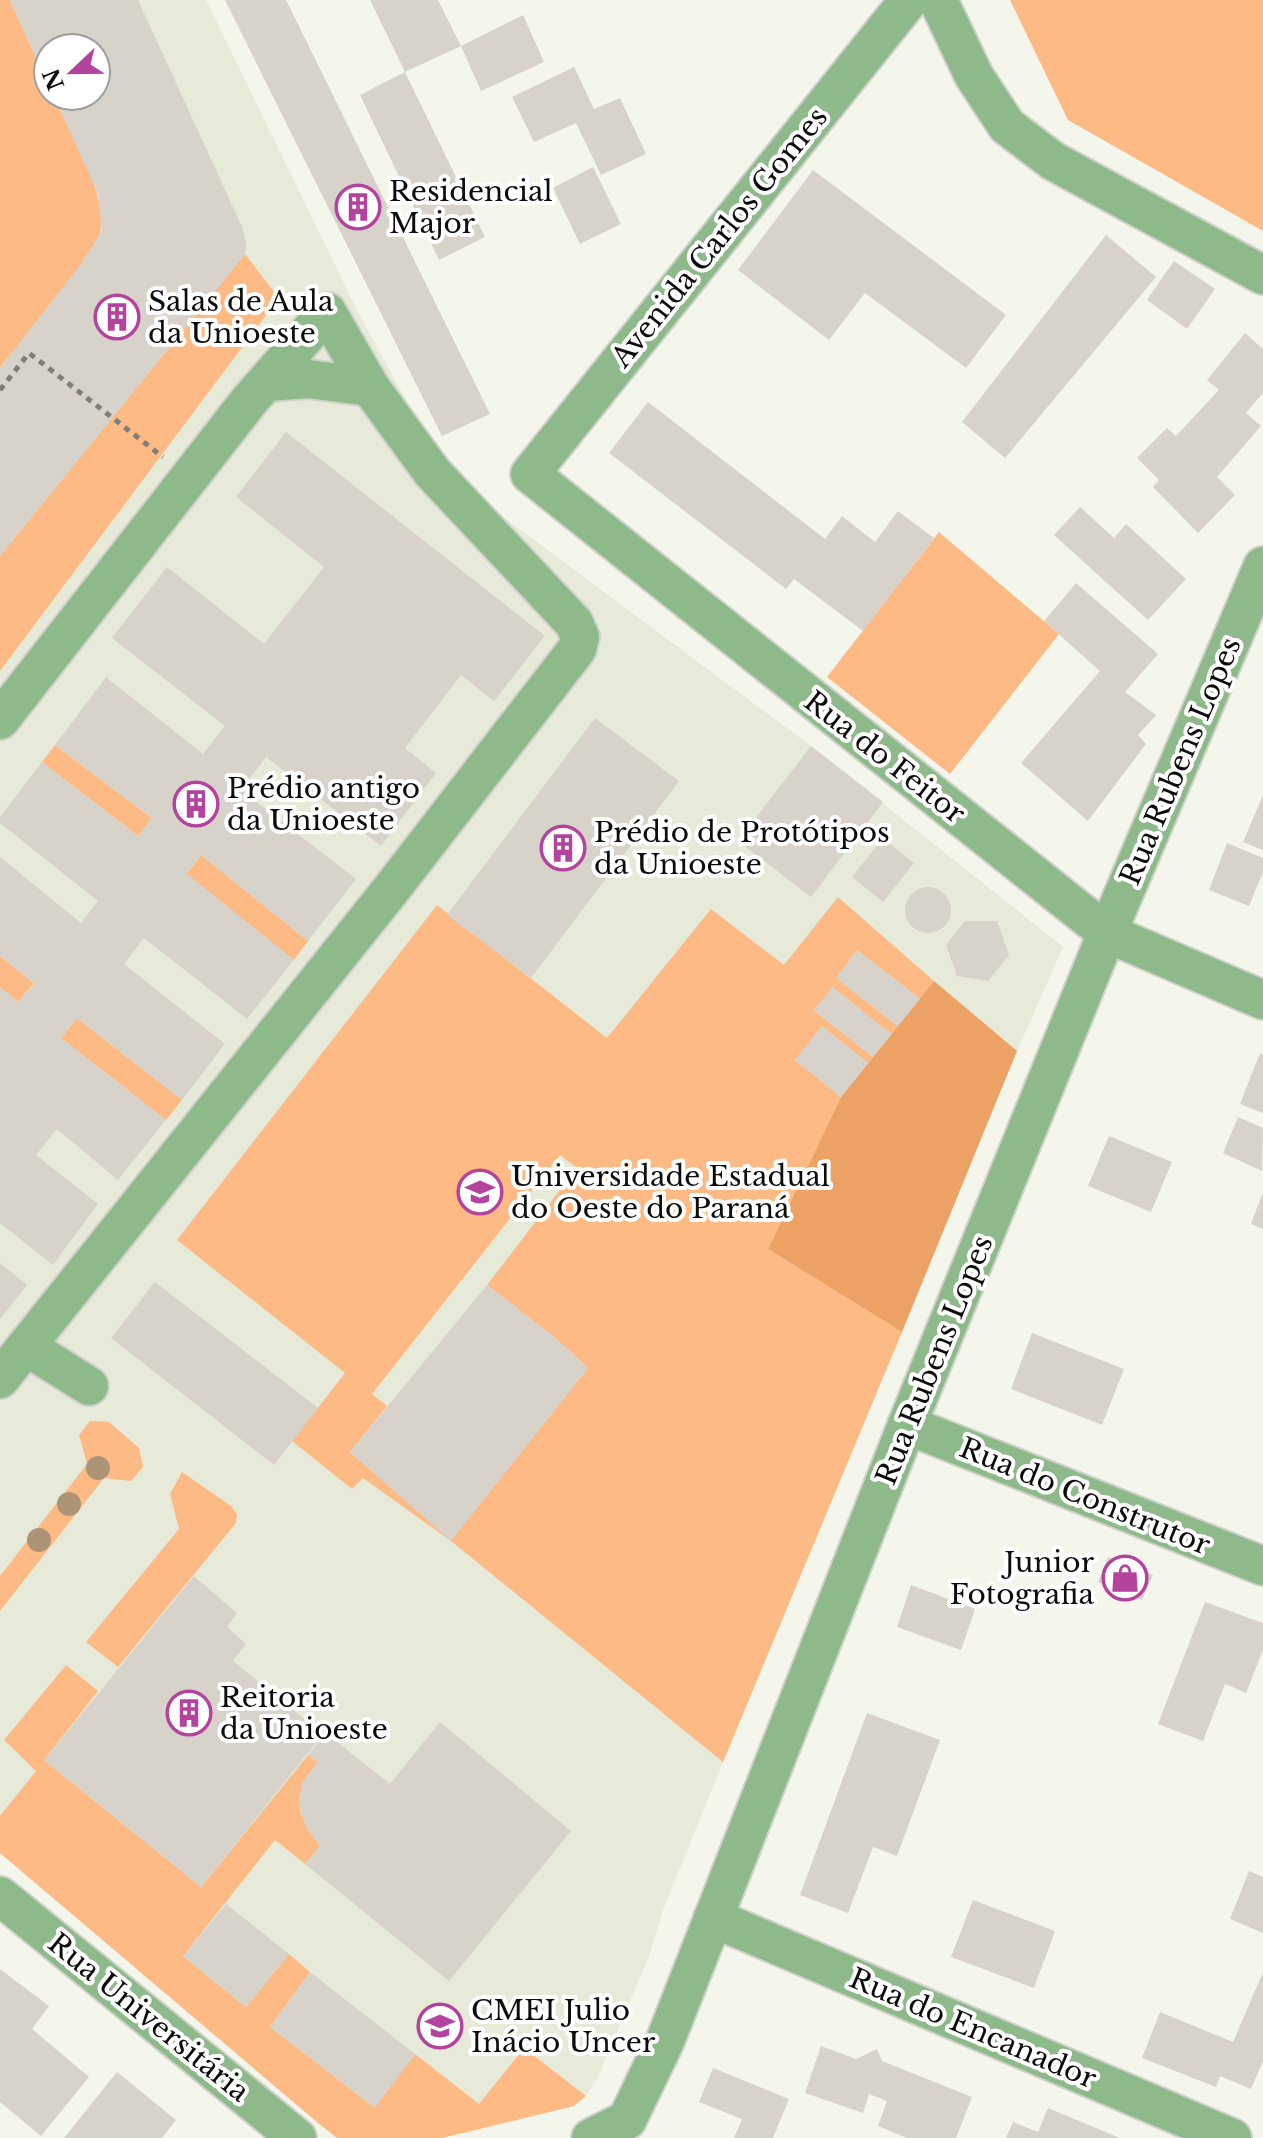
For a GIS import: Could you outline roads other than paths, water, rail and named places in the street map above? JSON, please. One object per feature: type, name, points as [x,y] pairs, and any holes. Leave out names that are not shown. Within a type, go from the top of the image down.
[{"type":"street","name":"Avenida Carlos Gomes","points":[[530,474],[909,0]]},
{"type":"street","points":[[938,0],[974,76],[1007,126],[1053,161],[1263,275]]},
{"type":"street","points":[[0,720],[189,477],[327,312],[370,387],[432,472],[574,623],[580,637],[577,649],[393,887],[0,1379]]},
{"type":"street","points":[[267,382],[308,379],[370,387]]},
{"type":"street","name":"Rua do Feitor","points":[[530,474],[1107,933],[1263,1000]]},
{"type":"street","name":"Rua Rubens Lopes","points":[[591,2138],[635,2129],[665,2041],[907,1425],[1107,933],[1263,566]]},
{"type":"street","points":[[27,1347],[89,1386]]},
{"type":"street","name":"Rua do Construtor","points":[[907,1425],[1263,1566]]},
{"type":"street","name":"Rua Universitária","points":[[0,1896],[297,2138]]},
{"type":"street","name":"Rua do Encanador","points":[[713,1918],[1232,2138]]},
{"type":"place","name":"Residencial Major","points":[[358,207]]},
{"type":"place","name":"Salas de Aula da Unioeste","points":[[117,317]]},
{"type":"place","name":"Prédio antigo da Unioeste","points":[[196,804]]},
{"type":"place","name":"Prédio de Protótipos da Unioeste","points":[[563,848]]},
{"type":"place","name":"Universidade Estadual do Oeste do Paraná","points":[[480,1192]]},
{"type":"place","name":"Junior Fotografia","points":[[1125,1578]]},
{"type":"place","name":"Reitoria da Unioeste","points":[[189,1713]]},
{"type":"place","name":"CMEI Julio Inácio Uncer","points":[[440,2026]]}]
